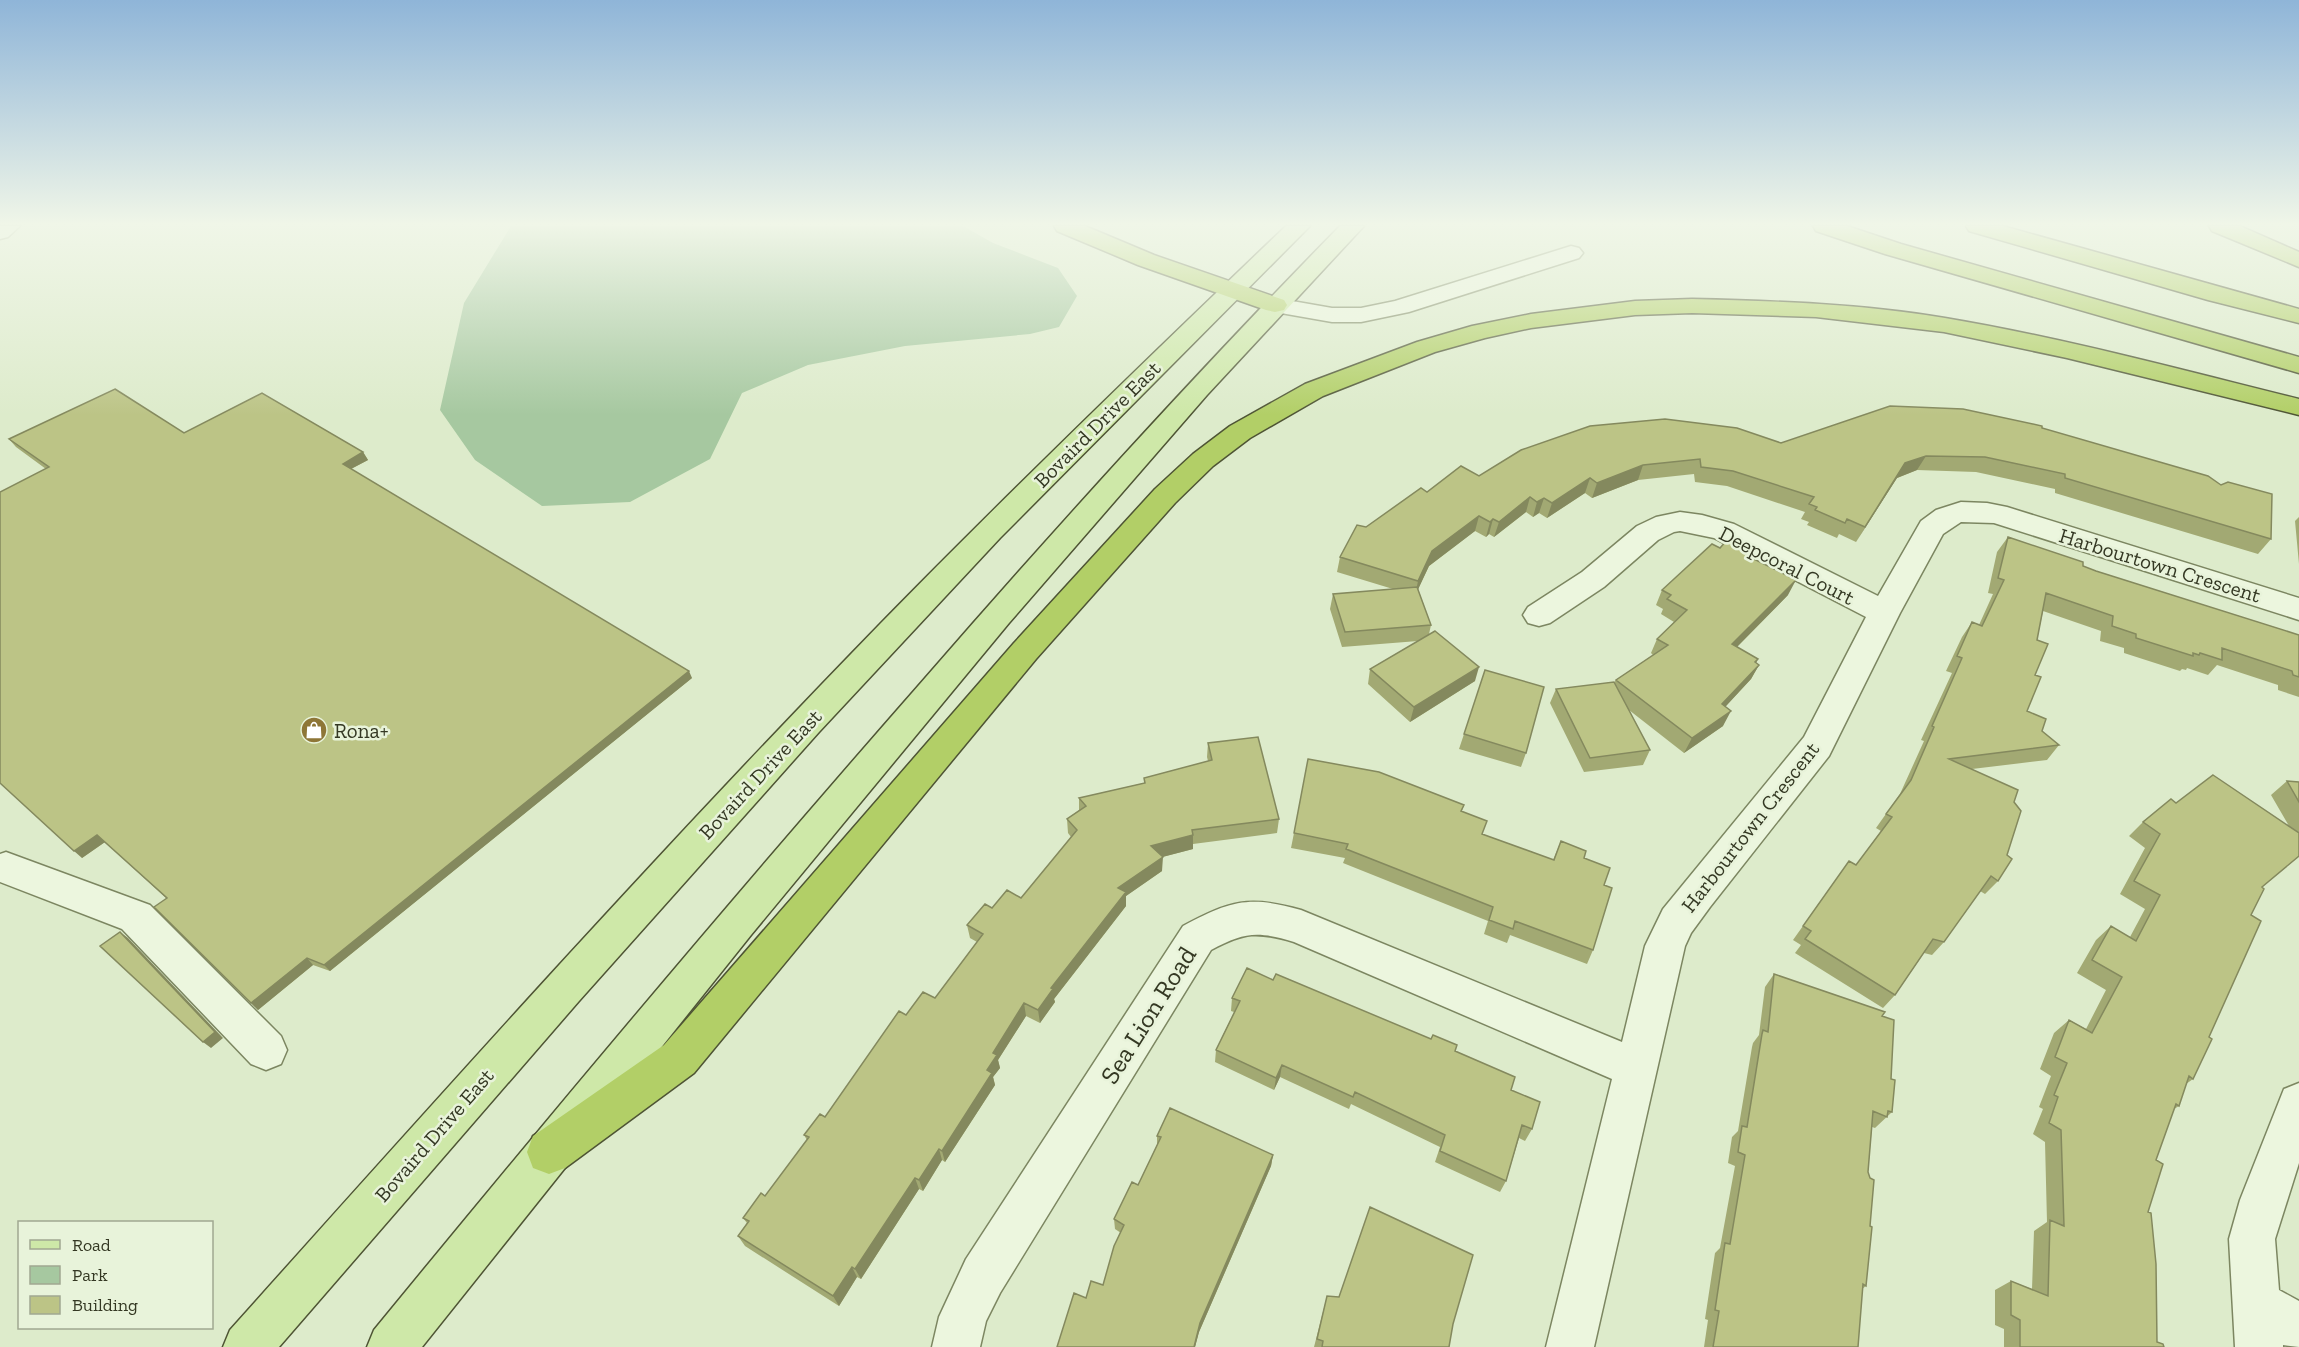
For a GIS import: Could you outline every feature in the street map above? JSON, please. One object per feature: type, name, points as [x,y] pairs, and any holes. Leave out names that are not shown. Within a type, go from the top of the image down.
[{"type":"highway","points":[[1230,289],[1275,305]]},
{"type":"highway","points":[[2033,289],[2299,365]]},
{"type":"highway","points":[[2196,289],[2299,316]]},
{"type":"highway","points":[[549,1152],[680,1059],[1017,660],[1165,496],[1203,460],[1240,432],[1314,390],[1426,347],[1481,331],[1531,321],[1635,308],[1692,306],[1816,310],[1944,325],[2067,350],[2299,406]]},
{"type":"main road","points":[[391,1347],[863,771],[1075,526],[1291,289]]},
{"type":"main road","name":"Bovaird Drive East","points":[[247,1347],[526,1031],[873,652],[1107,412],[1233,290]]},
{"type":"street","points":[[1275,305],[1332,315],[1361,315],[1400,307],[1457,289]]},
{"type":"street","name":"Harbourtown Crescent","points":[[1570,1347],[1665,946],[1677,921],[1817,746],[1884,613],[1931,528],[1942,517],[1960,512],[1978,511],[1997,514],[2299,609]]},
{"type":"street","name":"Deepcoral Court","points":[[1539,615],[1598,576],[1648,533],[1666,524],[1683,522],[1703,524],[1724,531],[1884,613]]},
{"type":"street","points":[[6,868],[136,917],[266,1050]]},
{"type":"street","name":"Sea Lion Road","points":[[956,1347],[963,1317],[983,1276],[1197,938],[1233,919],[1265,916],[1301,927],[1636,1068]]},
{"type":"street","points":[[2299,1104],[2263,1200],[2252,1239],[2257,1325],[2299,1327]]},
{"type":"green space","points":[[473,289],[1072,289],[1077,296],[1059,327],[1030,334],[905,346],[808,365],[742,393],[710,459],[630,502],[542,506],[475,460],[440,410],[464,303]]},
{"type":"building","name":"Rona+","points":[[115,389],[184,433],[262,393],[363,452],[343,464],[689,671],[324,965],[307,958],[251,1003],[154,907],[167,898],[97,835],[74,851],[0,783],[0,492],[49,467],[9,439]]},
{"type":"building","points":[[1890,406],[1963,409],[2042,426],[2042,428],[2208,476],[2221,485],[2228,482],[2272,494],[2271,539],[2065,478],[2065,474],[1985,457],[1926,456],[1905,463],[1865,527],[1847,519],[1845,523],[1815,510],[1817,507],[1809,504],[1814,497],[1733,471],[1701,467],[1700,459],[1643,465],[1597,483],[1590,478],[1552,503],[1544,498],[1537,502],[1530,497],[1499,522],[1493,519],[1490,522],[1479,516],[1432,551],[1418,581],[1340,557],[1357,525],[1366,527],[1421,488],[1427,492],[1461,466],[1479,476],[1521,450],[1590,426],[1665,419],[1737,428],[1781,443]]},
{"type":"building","points":[[2008,537],[2083,562],[2083,566],[2096,571],[2299,635],[2299,677],[2293,675],[2292,671],[2222,648],[2222,660],[2200,653],[2199,655],[2193,653],[2193,656],[2136,638],[2136,634],[2112,626],[2113,616],[2046,593],[2037,640],[2048,644],[2035,675],[2041,677],[2027,711],[2046,719],[2042,731],[2059,745],[1949,759],[2018,790],[2014,802],[2021,811],[2007,855],[2012,859],[1998,881],[1991,876],[1944,942],[1933,939],[1895,995],[1805,939],[1811,931],[1803,926],[1849,861],[1856,865],[1892,817],[1886,814],[1911,780],[1962,658],[1957,656],[1972,622],[1982,626],[2004,580],[1998,578]]},
{"type":"building","points":[[1727,540],[1756,555],[1752,558],[1796,580],[1732,644],[1758,659],[1755,662],[1759,665],[1722,704],[1731,711],[1692,738],[1616,680],[1668,645],[1657,639],[1687,610],[1667,599],[1671,595],[1662,590],[1712,544],[1720,548]]},
{"type":"building","points":[[1417,587],[1431,625],[1345,632],[1333,594]]},
{"type":"building","points":[[1435,631],[1479,667],[1414,707],[1370,669]]},
{"type":"building","points":[[1485,670],[1544,687],[1526,753],[1464,734]]},
{"type":"building","points":[[1614,682],[1650,750],[1590,758],[1556,689]]},
{"type":"building","points":[[1258,737],[1279,819],[1192,830],[1193,835],[1151,846],[1163,857],[1118,888],[1126,892],[1051,988],[1053,989],[1038,1010],[1024,1003],[993,1053],[997,1055],[987,1070],[992,1073],[942,1151],[939,1149],[919,1180],[915,1178],[855,1269],[852,1267],[833,1296],[738,1236],[749,1221],[743,1218],[761,1193],[765,1196],[809,1137],[804,1135],[820,1114],[825,1117],[899,1011],[906,1015],[923,992],[935,998],[983,934],[967,925],[985,904],[992,908],[1007,890],[1021,898],[1077,830],[1067,819],[1086,806],[1079,798],[1145,783],[1144,778],[1212,760],[1208,743]]},
{"type":"building","points":[[1308,759],[1379,772],[1464,805],[1461,811],[1487,821],[1482,834],[1554,860],[1561,841],[1586,851],[1584,858],[1610,868],[1604,885],[1612,888],[1593,950],[1515,921],[1513,929],[1489,920],[1493,907],[1346,849],[1348,844],[1294,833]]},
{"type":"building","points":[[2213,775],[2299,833],[2299,856],[2262,887],[2264,889],[2251,915],[2261,921],[2209,1037],[2212,1039],[2193,1079],[2189,1076],[2179,1106],[2176,1104],[2156,1160],[2163,1164],[2148,1212],[2151,1213],[2156,1264],[2157,1342],[2163,1344],[2164,1347],[2020,1347],[2020,1320],[2011,1315],[2011,1281],[2048,1296],[2050,1220],[2064,1226],[2061,1130],[2049,1123],[2058,1097],[2054,1095],[2067,1063],[2055,1057],[2069,1020],[2092,1033],[2122,977],[2092,960],[2111,926],[2136,941],[2160,895],[2134,881],[2160,834],[2143,822],[2171,799],[2176,803]]},
{"type":"building","points":[[2287,781],[2299,782],[2299,802]]},
{"type":"building","points":[[120,932],[215,1032],[203,1042],[100,946]]},
{"type":"building","points":[[1247,968],[1273,980],[1276,974],[1431,1039],[1433,1035],[1457,1045],[1455,1051],[1515,1077],[1511,1090],[1540,1102],[1532,1129],[1522,1125],[1506,1181],[1440,1151],[1445,1135],[1355,1092],[1353,1097],[1282,1065],[1276,1078],[1216,1050],[1240,1001],[1232,998]]},
{"type":"building","points":[[1774,974],[1885,1012],[1882,1016],[1894,1020],[1891,1079],[1895,1080],[1892,1112],[1888,1111],[1887,1117],[1873,1111],[1868,1172],[1870,1178],[1874,1180],[1870,1226],[1872,1227],[1866,1286],[1863,1284],[1858,1347],[1713,1347],[1719,1311],[1715,1310],[1725,1243],[1730,1244],[1745,1155],[1738,1152],[1742,1126],[1747,1127],[1763,1030],[1768,1032]]},
{"type":"building","points":[[1170,1108],[1273,1155],[1200,1323],[1194,1347],[1057,1347],[1074,1293],[1086,1298],[1091,1281],[1103,1285],[1114,1246],[1124,1225],[1114,1219],[1132,1182],[1138,1185],[1161,1137],[1157,1136]]},
{"type":"building","points":[[1370,1207],[1473,1255],[1453,1324],[1449,1347],[1322,1347],[1323,1341],[1317,1339],[1327,1296],[1339,1297]]},
{"type":"place","name":"Rona+","points":[[314,730]]}]
